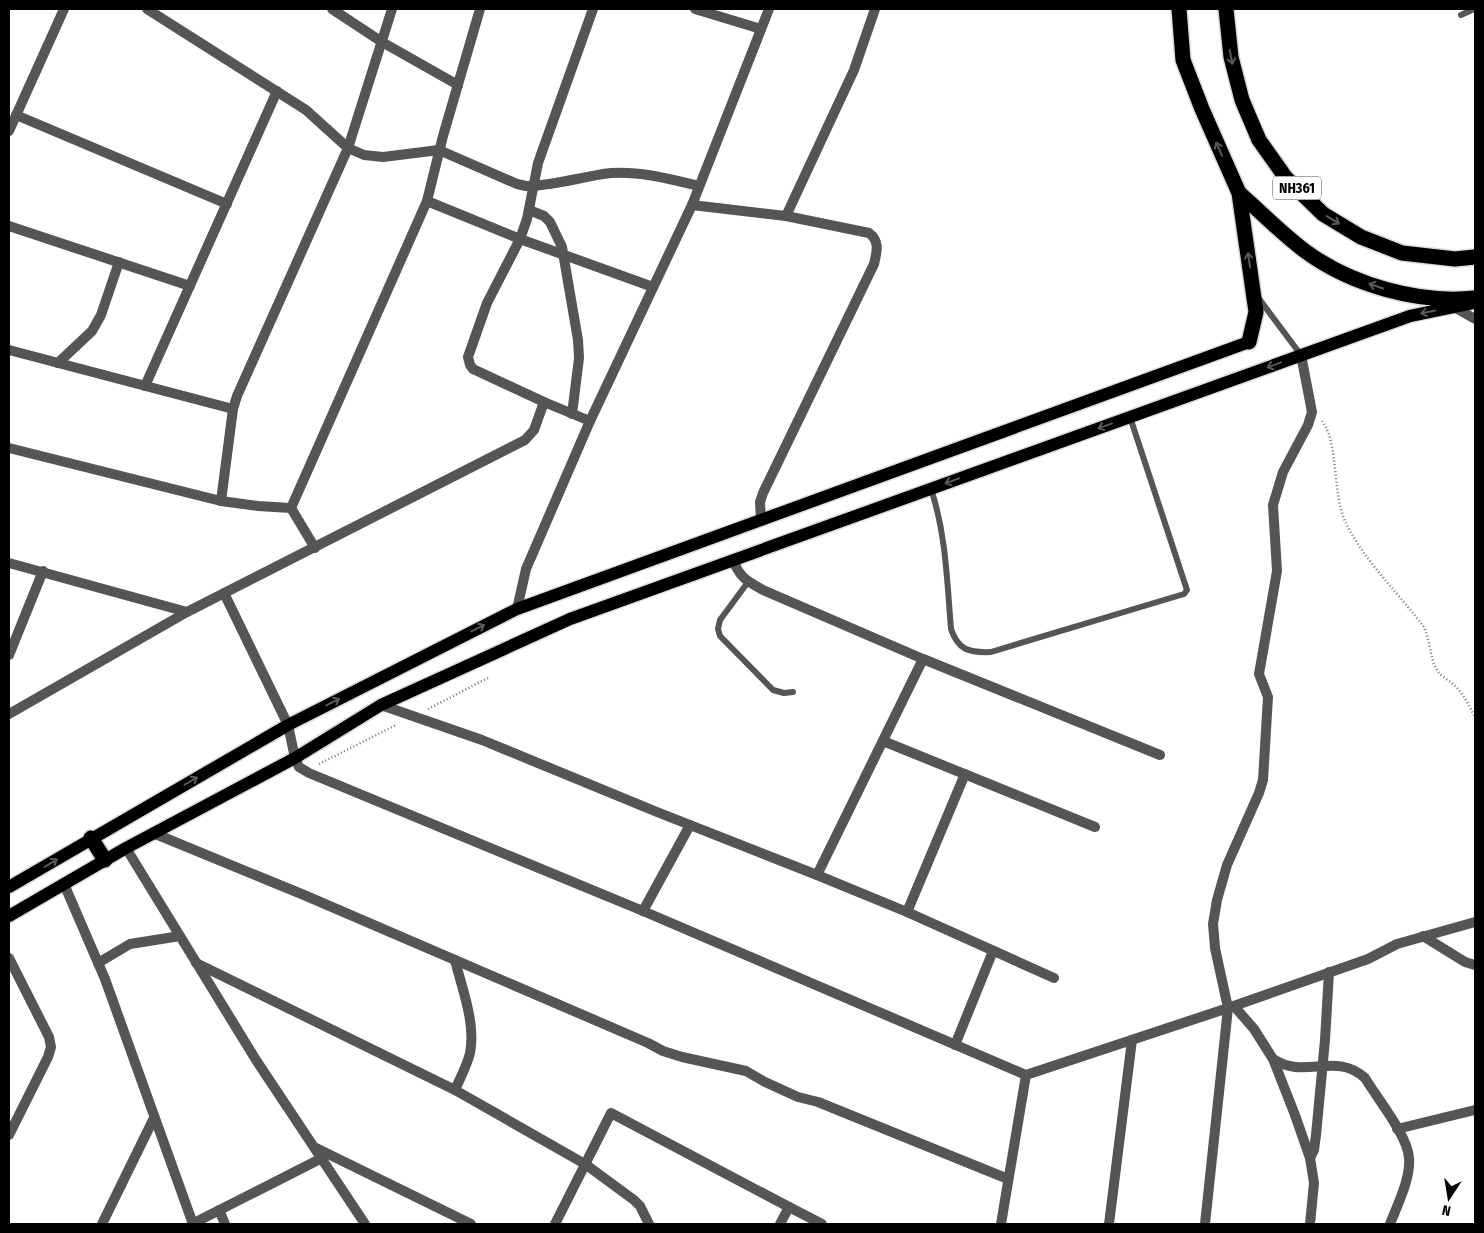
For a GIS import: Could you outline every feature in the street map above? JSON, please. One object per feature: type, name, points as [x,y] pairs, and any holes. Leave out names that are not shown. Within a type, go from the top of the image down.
[{"type":"highway","points":[[1179,9],[1183,60],[1202,109],[1239,193],[1256,312],[1248,342]]},
{"type":"highway","name":"NH361","points":[[1226,9],[1231,57],[1242,100],[1259,140],[1286,178],[1323,214],[1361,237],[1402,253],[1455,259],[1475,257]]},
{"type":"highway","points":[[1239,193],[1306,252],[1350,276],[1393,292],[1454,300],[1475,298]]},
{"type":"highway","points":[[91,838],[105,860]]},
{"type":"main road","points":[[9,916],[153,833],[295,758],[381,705],[570,619],[1410,316],[1475,302]]},
{"type":"main road","points":[[9,887],[288,725],[517,609],[1248,342]]},
{"type":"street","points":[[9,131],[64,9]]},
{"type":"street","points":[[147,9],[306,110],[348,148],[364,155],[378,157],[439,150],[517,184],[533,186],[609,174],[629,173],[650,175],[699,186]]},
{"type":"street","points":[[332,9],[382,42],[458,85]]},
{"type":"street","points":[[221,501],[233,409],[237,396],[348,148],[392,9]]},
{"type":"street","points":[[292,508],[427,201],[439,150],[480,9]]},
{"type":"street","points":[[590,421],[473,369],[468,356],[487,303],[520,239],[529,210],[538,163],[593,9]]},
{"type":"street","points":[[695,9],[761,29]]},
{"type":"street","points":[[517,609],[526,569],[590,421],[692,205],[769,9]]},
{"type":"street","points":[[786,216],[854,70],[875,9]]},
{"type":"street","points":[[145,386],[277,91]]},
{"type":"street","points":[[16,115],[226,204]]},
{"type":"street","points":[[427,201],[520,239],[653,287]]},
{"type":"street","points":[[692,205],[786,216],[868,233],[875,238],[877,244],[874,264],[763,493],[760,502],[761,521]]},
{"type":"street","points":[[529,210],[544,216],[550,222],[562,247],[578,340],[579,358],[572,414]]},
{"type":"street","points":[[9,226],[190,286]]},
{"type":"street","points":[[58,363],[97,324],[119,262]]},
{"type":"street","points":[[1454,307],[1475,319]]},
{"type":"street","points":[[9,350],[233,409]]},
{"type":"street","points":[[1205,1224],[1231,1007],[1215,948],[1213,924],[1226,865],[1259,793],[1263,780],[1268,697],[1259,674],[1277,571],[1273,505],[1283,472],[1308,425],[1312,412],[1301,355]]},
{"type":"street","points":[[9,714],[187,612],[525,440],[534,430],[544,402]]},
{"type":"street","points":[[9,448],[221,501],[292,508]]},
{"type":"street","points":[[292,508],[315,548]]},
{"type":"street","points":[[733,560],[738,572],[748,582],[763,590],[923,659],[1160,755]]},
{"type":"street","points":[[9,563],[187,612]]},
{"type":"street","points":[[9,655],[42,571]]},
{"type":"street","points":[[224,594],[288,725],[295,758],[299,767],[309,773],[643,911],[1026,1075],[1368,959],[1397,944],[1475,922]]},
{"type":"street","points":[[817,875],[923,659]]},
{"type":"street","points":[[381,705],[482,740],[817,875],[907,912],[1054,978]]},
{"type":"street","points":[[883,741],[1095,828]]},
{"type":"street","points":[[907,912],[965,774]]},
{"type":"street","points":[[643,911],[690,825]]},
{"type":"street","points":[[153,833],[304,895],[663,1051],[703,1062],[746,1070],[765,1082],[798,1097],[818,1102],[1008,1179]]},
{"type":"street","points":[[126,848],[256,1060],[365,1224]]},
{"type":"street","points":[[64,884],[98,963],[193,1224],[322,1158]]},
{"type":"street","points":[[98,963],[130,944],[180,936]]},
{"type":"street","points":[[1423,936],[1464,962],[1475,965]]},
{"type":"street","points":[[955,1045],[993,951]]},
{"type":"street","points":[[9,958],[49,1037],[50,1047],[48,1057],[9,1135]]},
{"type":"street","points":[[455,960],[472,1038],[469,1055],[455,1090]]},
{"type":"street","points":[[196,963],[455,1090],[585,1164],[634,1200],[640,1206],[649,1224]]},
{"type":"street","points":[[1310,1158],[1314,1150],[1316,1135],[1330,972]]},
{"type":"street","points":[[1231,1007],[1254,1029],[1273,1059],[1295,1114],[1310,1158],[1314,1183],[1310,1224]]},
{"type":"street","points":[[1109,1224],[1132,1040]]},
{"type":"street","points":[[1273,1059],[1289,1067],[1346,1066],[1365,1078],[1398,1129],[1406,1145],[1409,1158],[1409,1168],[1390,1224]]},
{"type":"street","points":[[1001,1224],[1026,1075]]},
{"type":"street","points":[[1398,1129],[1475,1110]]},
{"type":"street","points":[[556,1224],[611,1113],[822,1224]]},
{"type":"street","points":[[102,1224],[154,1118]]},
{"type":"street","points":[[316,1148],[471,1224]]},
{"type":"street","points":[[780,1224],[789,1207]]},
{"type":"street","points":[[220,1210],[225,1224]]},
{"type":"lane","points":[[1461,15],[1474,9]]},
{"type":"lane","points":[[1253,291],[1301,355]]},
{"type":"lane","points":[[931,489],[937,507],[944,544],[951,628],[955,639],[970,652],[991,652],[1184,594],[1187,590],[1130,417]]},
{"type":"lane","points":[[748,582],[720,620],[718,629],[720,636],[773,690],[784,693],[792,692]]},
{"type":"path","points":[[1312,412],[1327,428],[1330,435],[1337,492],[1344,519],[1354,538],[1428,633],[1438,672],[1461,692],[1475,718]]}]
